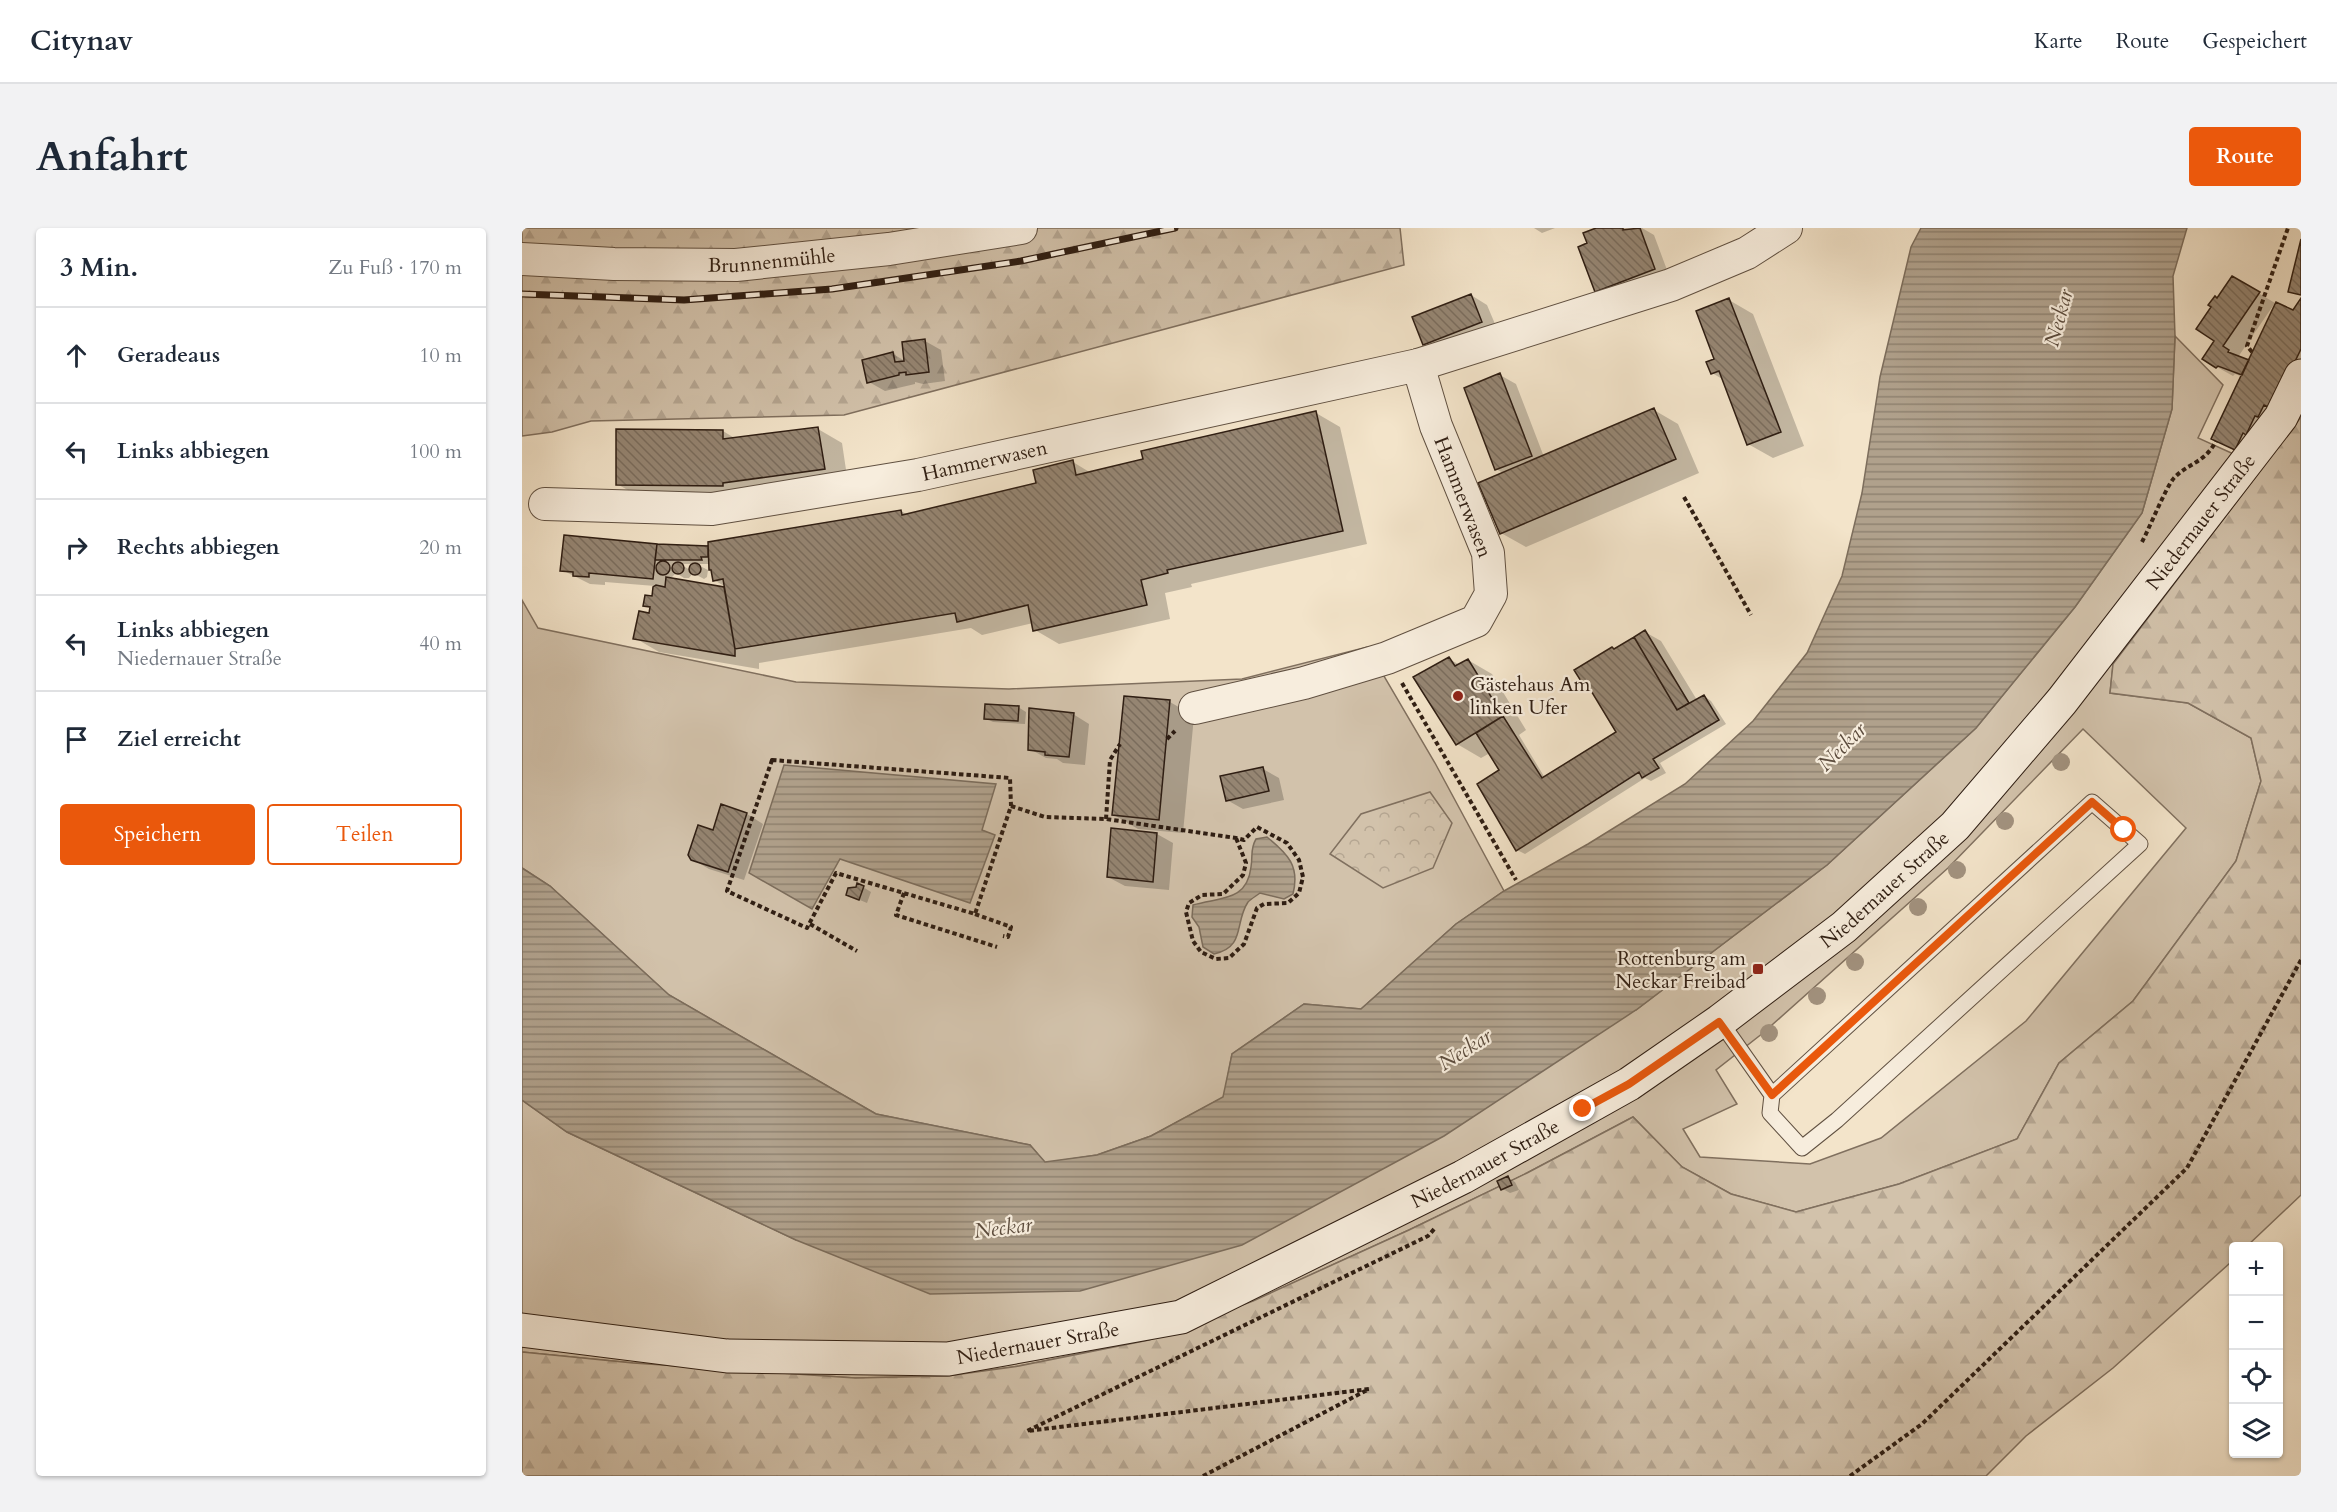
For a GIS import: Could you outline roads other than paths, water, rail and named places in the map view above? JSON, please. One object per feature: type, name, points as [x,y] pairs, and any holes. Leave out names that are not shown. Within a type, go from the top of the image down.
[{"type":"main road","name":"Niedernauer Straße","points":[[522,1330],[727,1356],[948,1359],[1181,1317],[1463,1177],[1629,1084],[1719,1022],[1844,927],[1955,826],[2062,701],[2281,417],[2301,376]]},
{"type":"street","name":"Brunnenmühle","points":[[522,259],[614,264],[736,266],[890,249],[1021,228]]},
{"type":"street","name":"Hammerwasen","points":[[545,504],[712,509],[918,475],[1418,365],[1671,285],[1747,253],[1786,228]]},
{"type":"street","name":"Hammerwasen","points":[[1195,708],[1304,683],[1387,658],[1476,621],[1491,594],[1488,553],[1436,426],[1418,365]]},
{"type":"lane","points":[[1719,1022],[1772,1095],[1770,1113],[1802,1148],[1846,1112],[2140,844],[2092,802],[1772,1095]]},
{"type":"water","name":"Neckar","points":[[1921,228],[2187,228],[2173,276],[2175,336],[2172,409],[2142,513],[2075,607],[1976,728],[1827,865],[1636,1010],[1444,1136],[1242,1245],[1080,1291],[930,1294],[796,1240],[567,1132],[522,1100],[522,868],[550,886],[669,995],[876,1114],[1030,1145],[1045,1162],[1097,1155],[1151,1136],[1223,1097],[1232,1054],[1304,1004],[1361,1009],[1456,924],[1504,891],[1588,844],[1685,784],[1753,721],[1807,653],[1842,576],[1862,493],[1880,377],[1911,247]]},
{"type":"water","points":[[784,765],[996,784],[982,830],[995,835],[970,903],[840,859],[812,909],[749,873]]},
{"type":"water","points":[[1267,837],[1281,849],[1290,861],[1295,876],[1293,894],[1284,899],[1260,893],[1248,902],[1235,940],[1224,951],[1214,954],[1203,947],[1199,927],[1192,917],[1193,905],[1231,896],[1244,887],[1251,867],[1254,843],[1256,839]]},
{"type":"railway","points":[[522,294],[684,300],[832,289],[1021,261],[1175,228]]},
{"type":"place","name":"Gästehaus Am linken Ufer","points":[[1458,696]]},
{"type":"place","name":"Rottenburg am Neckar Freibad","points":[[1758,969]]}]
